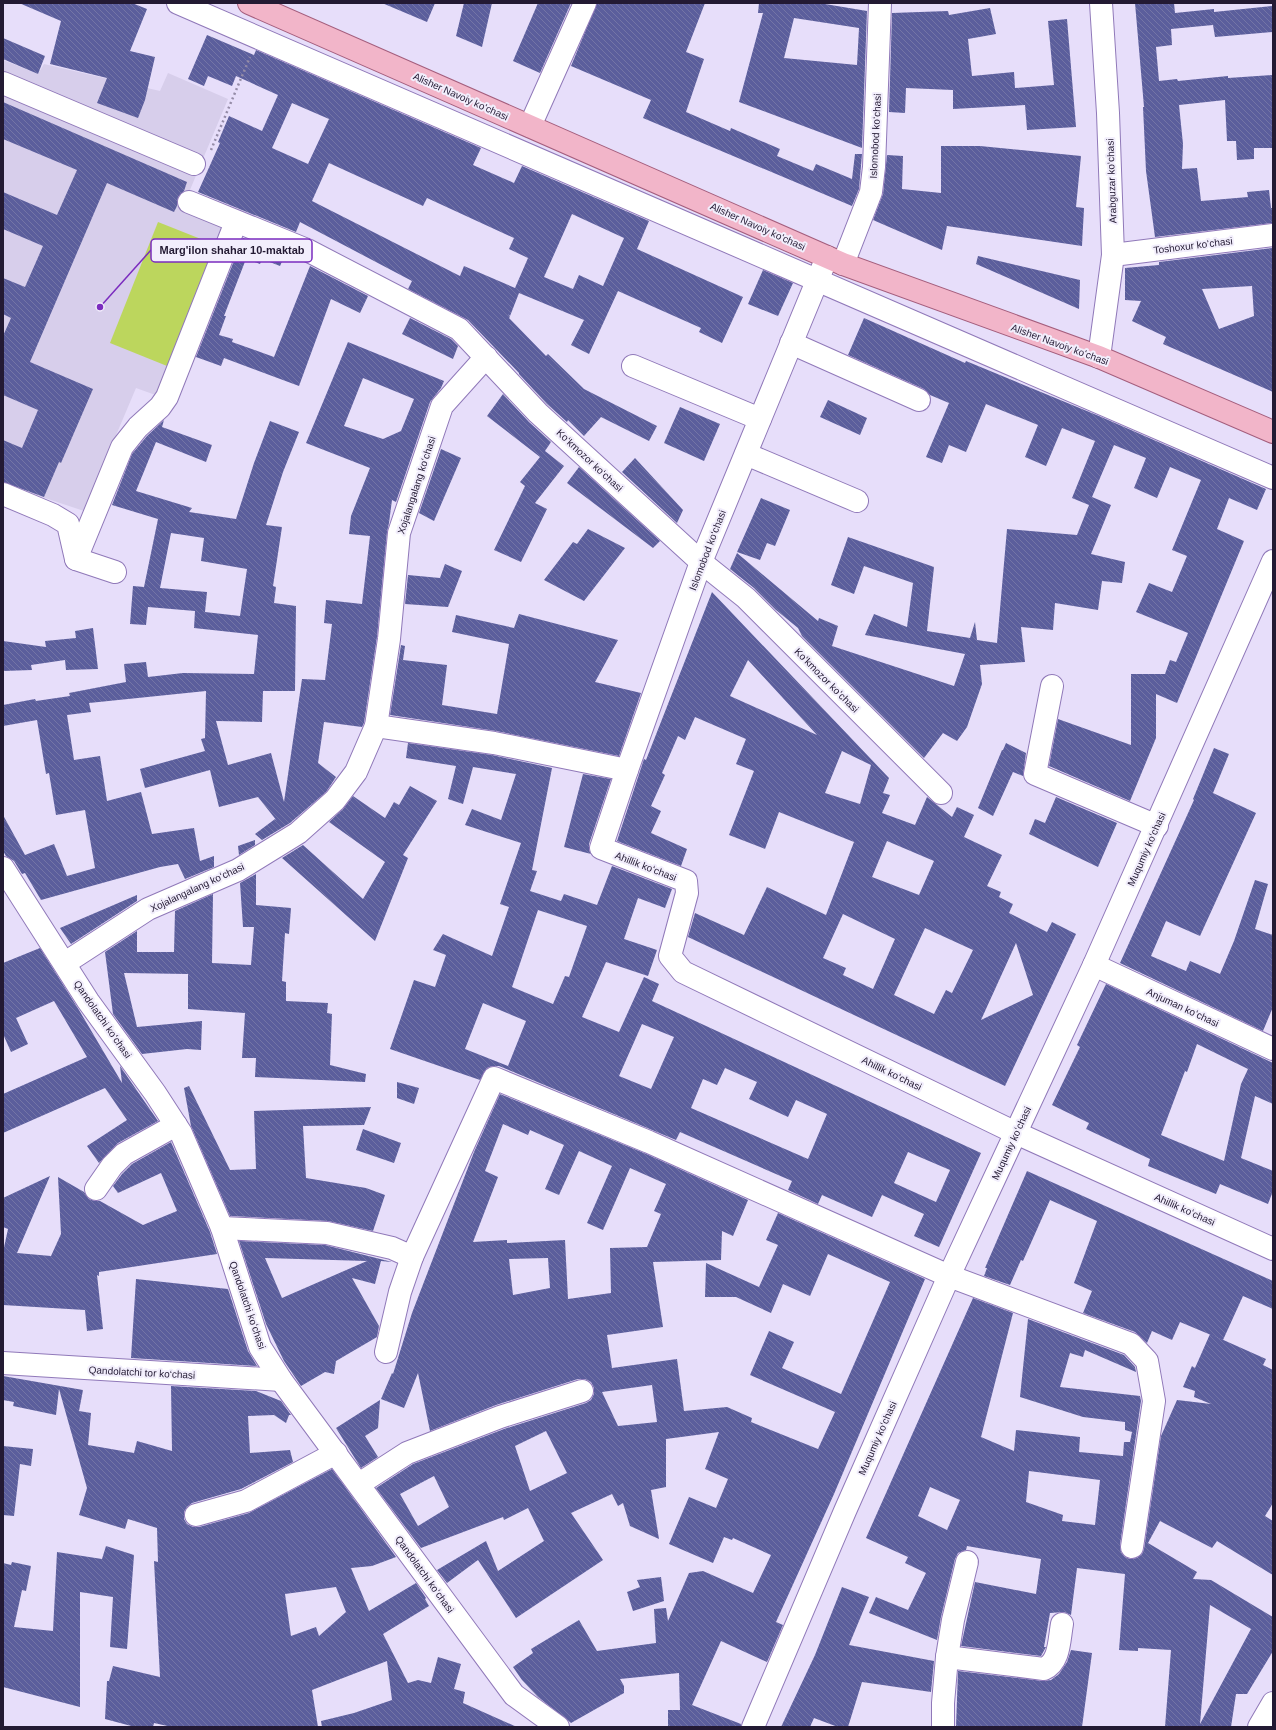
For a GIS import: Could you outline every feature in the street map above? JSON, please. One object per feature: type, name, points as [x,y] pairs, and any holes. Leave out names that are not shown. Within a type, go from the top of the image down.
[{"type":"main road","name":"Alisher Navoiy koʻchasi","points":[[249,3],[835,261],[1099,358],[1273,432]]},
{"type":"street","points":[[178,3],[1273,478]]},
{"type":"street","points":[[536,158],[538,130],[584,3]]},
{"type":"street","name":"Islomobod koʻchasi","points":[[835,261],[871,192],[874,167],[880,3]]},
{"type":"street","name":"Arabguzar koʻchasi","points":[[1099,358],[1113,255],[1108,113],[1101,3]]},
{"type":"street","points":[[3,83],[202,158]]},
{"type":"street","name":"Koʻkmozor koʻchasi","points":[[189,202],[307,250],[459,329],[538,413],[701,562],[746,598],[940,793]]},
{"type":"street","points":[[76,559],[122,447],[138,427],[160,407],[167,397],[236,222]]},
{"type":"street","name":"Toshoxur koʻchasi","points":[[1113,255],[1273,235]]},
{"type":"street","name":"Islomobod ko‘chasi","points":[[601,848],[627,770],[701,562],[817,280],[835,261]]},
{"type":"street","points":[[791,343],[919,400]]},
{"type":"street","name":"Xojalangalang koʻchasi","points":[[65,963],[148,910],[238,870],[298,833],[334,800],[356,772],[376,726],[389,639],[399,533],[442,406],[486,357]]},
{"type":"street","points":[[633,366],[760,419]]},
{"type":"street","points":[[746,454],[858,501]]},
{"type":"street","points":[[3,494],[53,515],[68,524],[76,559]]},
{"type":"street","points":[[76,559],[115,572]]},
{"type":"street","name":"Muqumiy koʻchasi","points":[[753,1727],[845,1511],[950,1276],[1157,826],[1249,612],[1273,561]]},
{"type":"street","points":[[1052,686],[1034,774],[1157,826]]},
{"type":"street","points":[[376,726],[494,743],[627,770]]},
{"type":"street","name":"Ahillik koʻchasi","points":[[601,848],[686,881],[686,893],[670,956],[683,972],[1016,1133],[1273,1249]]},
{"type":"street","name":"Qandolatchi koʻchasi","points":[[5,875],[65,963],[88,1001],[182,1133],[222,1228],[260,1347],[281,1380],[514,1695],[558,1727]]},
{"type":"street","name":"Anjuman koʻchasi","points":[[1094,965],[1273,1049]]},
{"type":"street","points":[[386,1352],[400,1292],[412,1258],[494,1078],[649,1142],[950,1276],[1131,1344],[1147,1361],[1154,1401],[1132,1547]]},
{"type":"street","points":[[96,1189],[112,1166],[124,1154],[176,1125]]},
{"type":"street","points":[[222,1228],[327,1233],[392,1248],[412,1258]]},
{"type":"street","name":"Qandolatchi tor ko‘chasi","points":[[3,1363],[281,1380]]},
{"type":"street","points":[[358,1484],[407,1453],[500,1417],[582,1391]]},
{"type":"street","points":[[196,1515],[246,1500],[336,1453]]},
{"type":"street","points":[[943,1727],[943,1703],[947,1657],[953,1620],[966,1562]]},
{"type":"street","points":[[947,1657],[1044,1669],[1050,1666],[1056,1658],[1062,1624]]},
{"type":"street","points":[[1259,1727],[1273,1703]]},
{"type":"path","points":[[202,158],[258,38]]},
{"type":"shaded area","points":[[3,60],[38,74],[44,64],[160,91],[168,73],[228,99],[182,209],[227,228],[161,397],[136,388],[84,511],[3,484]]},
{"type":"green space","points":[[158,222],[221,247],[172,368],[110,343]]},
{"type":"building","points":[[19,3],[132,3],[147,9],[130,51],[155,57],[145,100],[138,118],[97,103],[107,78],[50,64],[61,21]]},
{"type":"building","points":[[382,3],[435,3],[427,22]]},
{"type":"building","points":[[464,3],[492,3],[482,47],[456,36]]},
{"type":"building","points":[[538,3],[571,3],[540,73],[513,61]]},
{"type":"building","points":[[597,3],[705,3],[686,52],[704,59],[686,112],[730,131],[731,128],[780,149],[777,156],[813,171],[816,164],[852,179],[855,154],[862,154],[859,189],[852,206],[643,118],[651,100],[571,66]]},
{"type":"building","points":[[759,3],[819,3],[867,11],[862,148],[739,102],[763,13],[758,13]],"holes":[[[794,18],[859,28],[857,65],[784,58]]]},
{"type":"building","points":[[1135,3],[1174,3],[1175,13],[1214,9],[1214,12],[1273,6],[1273,32],[1215,37],[1213,25],[1171,29],[1172,45],[1156,47],[1159,81],[1177,79],[1178,81],[1228,76],[1228,78],[1273,75],[1273,148],[1254,148],[1254,159],[1237,160],[1236,141],[1227,141],[1225,100],[1179,105],[1183,144],[1182,169],[1197,168],[1201,201],[1248,197],[1247,192],[1269,190],[1271,208],[1273,208],[1273,223],[1155,237],[1146,171],[1144,107]]},
{"type":"building","points":[[990,8],[996,34],[968,39],[972,76],[1014,72],[1015,88],[1054,85],[1048,21],[1067,19],[1076,127],[1027,130],[1025,105],[953,109],[953,90],[906,88],[905,113],[889,112],[892,13],[948,11],[949,15]]},
{"type":"building","points":[[207,35],[254,55],[256,50],[481,148],[473,165],[514,183],[522,166],[649,221],[637,249],[743,297],[722,343],[699,332],[701,328],[618,291],[589,354],[571,345],[584,320],[519,293],[510,316],[508,314],[510,317],[509,318],[546,356],[548,354],[584,389],[657,426],[649,441],[601,417],[584,436],[568,420],[567,422],[547,404],[468,320],[408,289],[412,281],[300,222],[296,232],[198,192],[220,143],[218,142],[229,116],[262,131],[278,95],[236,76],[232,86],[208,76],[204,86],[188,79]],"holes":[[[292,103],[329,119],[308,164],[272,148]],[[329,163],[423,206],[427,198],[514,238],[509,249],[528,258],[515,288],[464,266],[460,276],[312,201]],[[572,214],[624,238],[603,286],[579,275],[573,289],[544,277]]]},
{"type":"building","points":[[3,38],[45,56],[38,74],[3,59]]},
{"type":"building","points":[[3,102],[187,182],[184,191],[178,197],[177,206],[174,212],[107,183],[30,362],[93,389],[61,463],[59,462],[44,497],[3,482],[3,440],[22,448],[38,410],[3,395],[3,336],[11,318],[3,314],[3,278],[25,287],[43,246],[3,229],[3,192],[57,215],[77,170],[3,139]]},
{"type":"building","points":[[941,146],[980,146],[1081,156],[1076,207],[1084,208],[1082,246],[947,226],[942,250],[873,220],[883,194],[887,155],[903,156],[902,189],[941,193]]},
{"type":"building","points":[[243,238],[285,255],[280,266],[262,259],[260,264],[246,259],[224,316],[226,316],[219,335],[233,339],[232,342],[274,357],[310,266],[368,296],[360,313],[331,299],[299,386],[224,358],[221,366],[196,357]]},
{"type":"building","points":[[1273,248],[1273,392],[1163,344],[1166,337],[1132,321],[1141,301],[1125,300],[1125,268],[1159,265],[1159,262]],"holes":[[[1252,286],[1254,316],[1219,329],[1202,289]]]},
{"type":"building","points":[[978,256],[1080,280],[1079,309],[976,264]]},
{"type":"building","points":[[763,270],[793,283],[778,316],[748,304]]},
{"type":"building","points":[[410,318],[451,339],[458,346],[453,359],[402,334]]},
{"type":"building","points":[[864,318],[965,363],[966,361],[1099,416],[1266,489],[1257,510],[1229,498],[1217,529],[1244,541],[1177,703],[1156,694],[1156,738],[1130,801],[1049,766],[1058,719],[1131,745],[1131,674],[1165,674],[1170,660],[1176,662],[1188,633],[1136,612],[1149,583],[1172,592],[1187,556],[1172,550],[1201,480],[1170,467],[1157,498],[1134,488],[1146,458],[1114,445],[1092,497],[1111,505],[1091,554],[1125,562],[1122,583],[1102,581],[1098,610],[1055,603],[1053,630],[1021,627],[1025,662],[980,665],[982,684],[967,727],[957,741],[943,733],[924,758],[802,636],[798,628],[776,610],[754,588],[730,569],[737,553],[818,621],[819,618],[838,626],[832,646],[954,686],[965,654],[865,635],[874,614],[907,627],[913,583],[864,566],[854,594],[831,585],[848,537],[934,567],[927,631],[970,638],[975,622],[977,640],[997,643],[1007,529],[1077,535],[1089,505],[1072,498],[1095,441],[1062,428],[1046,466],[1025,457],[1038,425],[986,404],[966,452],[949,445],[942,463],[926,457],[949,403],[930,395],[924,389],[848,355]]},
{"type":"building","points":[[348,342],[444,381],[441,388],[430,402],[396,502],[392,500],[387,532],[377,637],[364,723],[362,727],[324,722],[318,763],[336,777],[326,792],[290,823],[262,840],[255,834],[275,819],[277,821],[258,797],[219,807],[210,770],[145,788],[140,769],[205,751],[201,739],[205,738],[206,691],[89,703],[91,712],[67,715],[74,760],[100,756],[107,801],[141,792],[152,834],[194,828],[200,861],[214,856],[214,867],[185,879],[178,864],[160,867],[41,900],[25,873],[22,874],[14,861],[6,856],[3,851],[3,815],[25,855],[54,844],[67,876],[95,868],[85,810],[56,815],[49,773],[46,774],[37,720],[3,726],[3,705],[35,699],[36,701],[70,696],[69,693],[126,682],[124,664],[146,662],[148,677],[183,673],[254,674],[258,635],[194,628],[195,611],[148,607],[146,625],[130,624],[133,586],[144,587],[158,519],[112,505],[132,454],[147,436],[164,420],[162,427],[212,445],[206,462],[156,442],[136,491],[192,508],[189,512],[236,519],[254,463],[270,421],[299,432],[283,472],[266,525],[282,527],[273,586],[276,587],[274,603],[296,606],[295,691],[263,691],[262,722],[216,721],[228,765],[271,753],[284,802],[302,679],[325,680],[332,624],[324,623],[326,600],[362,604],[370,536],[349,534],[351,516],[370,468],[306,443]],"holes":[[[363,378],[414,399],[401,431],[383,439],[344,426]],[[171,533],[204,538],[201,561],[247,569],[240,616],[205,612],[207,592],[160,588]]]},
{"type":"building","points":[[503,394],[529,422],[551,442],[545,451],[564,466],[535,503],[547,509],[521,562],[494,550],[525,486],[520,482],[540,457],[487,416]]},
{"type":"building","points":[[828,400],[867,418],[860,435],[820,417]]},
{"type":"building","points":[[680,407],[720,424],[704,461],[664,443]]},
{"type":"building","points":[[441,449],[461,458],[434,521],[419,513]]},
{"type":"building","points":[[635,458],[683,510],[677,523],[622,472]]},
{"type":"building","points":[[579,467],[660,541],[653,548],[567,483]]},
{"type":"building","points":[[761,498],[790,510],[775,546],[767,543],[760,560],[737,552]]},
{"type":"building","points":[[588,529],[625,548],[584,601],[544,580],[573,542],[577,544]]},
{"type":"building","points":[[445,564],[462,571],[448,607],[405,604],[408,575],[440,578]]},
{"type":"building","points":[[712,592],[889,778],[883,793],[890,795],[882,813],[915,825],[927,797],[952,817],[957,807],[974,815],[964,837],[1002,855],[987,886],[1001,892],[999,897],[1013,904],[1009,913],[1047,932],[1052,922],[1076,934],[1005,1086],[688,937],[695,913],[744,935],[767,887],[826,915],[854,842],[779,812],[765,849],[729,835],[754,771],[736,764],[746,739],[695,717],[685,740],[678,736],[662,773],[665,775],[651,806],[661,811],[651,833],[687,849],[681,866],[617,841],[644,759],[646,760]],"holes":[[[748,660],[817,735],[730,696]],[[842,751],[871,765],[860,804],[825,793]],[[887,841],[934,861],[919,895],[872,877]],[[843,914],[895,939],[873,989],[843,975],[846,968],[823,958]],[[925,928],[973,950],[952,993],[946,990],[934,1014],[894,995]],[[1016,943],[1033,995],[981,1020]]]},
{"type":"building","points":[[519,614],[618,640],[595,682],[641,693],[619,756],[496,731],[390,715],[401,645],[405,646],[403,660],[447,665],[442,705],[497,714],[509,644],[452,632],[456,615],[514,628]]},
{"type":"building","points":[[93,628],[98,669],[66,670],[65,660],[31,665],[32,670],[3,671],[3,641],[46,647],[45,641],[76,638],[75,631]]},
{"type":"building","points":[[408,743],[492,755],[552,768],[532,870],[537,871],[530,891],[561,901],[564,894],[597,905],[612,866],[672,889],[665,908],[638,898],[624,939],[657,950],[648,976],[606,962],[582,1017],[619,1032],[644,977],[659,984],[652,1001],[981,1153],[939,1247],[914,1236],[924,1214],[882,1195],[872,1217],[822,1195],[818,1204],[788,1190],[792,1181],[680,1132],[676,1140],[499,1066],[487,1068],[480,1080],[390,1049],[414,980],[435,987],[446,955],[433,950],[443,934],[492,956],[509,907],[500,904],[521,843],[465,825],[472,809],[501,820],[516,774],[473,767],[463,804],[448,799],[456,766],[406,758]],"holes":[[[538,910],[587,926],[569,977],[565,976],[553,1004],[512,987]],[[483,1003],[526,1021],[508,1066],[465,1049]],[[642,1024],[674,1037],[651,1089],[619,1076]],[[725,1068],[757,1082],[749,1099],[788,1117],[796,1100],[827,1114],[808,1159],[691,1108],[703,1079],[717,1085]],[[908,1152],[950,1170],[936,1202],[894,1183]]]},
{"type":"building","points":[[1006,743],[1026,753],[1023,776],[1013,772],[993,816],[978,808]]},
{"type":"building","points":[[1214,748],[1229,754],[1213,793],[1256,813],[1200,936],[1166,921],[1151,956],[1186,971],[1190,961],[1220,974],[1234,941],[1255,880],[1268,884],[1255,929],[1273,935],[1273,1007],[1263,1031],[1120,963],[1194,800],[1193,799]]},
{"type":"building","points":[[583,774],[611,779],[589,844],[591,854],[564,847]]},
{"type":"building","points":[[410,786],[437,801],[403,855],[408,858],[375,941],[282,858],[303,845],[363,899],[385,862],[329,822],[343,809],[353,796],[385,818],[394,802],[399,805]]},
{"type":"building","points":[[1056,797],[1117,823],[1098,867],[1029,834],[1035,819],[1045,823]]},
{"type":"building","points":[[255,840],[255,845],[239,855],[238,846]]},
{"type":"building","points":[[256,874],[256,905],[291,908],[289,934],[285,933],[282,981],[286,982],[286,1001],[328,1003],[327,1013],[332,1014],[330,1065],[366,1074],[365,1082],[255,1077],[256,1058],[242,1058],[245,1013],[188,1009],[188,974],[124,973],[137,1027],[202,1021],[201,1050],[187,1049],[142,1054],[113,1014],[105,952],[137,931],[137,952],[174,952],[175,911],[213,894],[212,963],[251,965],[254,927],[243,927],[240,883]]},
{"type":"building","points":[[137,895],[137,901],[71,944],[60,928]]},
{"type":"building","points":[[40,948],[122,1083],[120,1066],[158,1121],[118,1143],[99,1163],[87,1146],[127,1120],[105,1088],[3,1133],[3,1094],[87,1057],[54,1001],[16,1018],[28,1044],[11,1052],[3,1034],[3,963]]},
{"type":"building","points":[[1106,984],[1273,1063],[1273,1104],[1255,1096],[1241,1158],[1273,1171],[1273,1191],[1268,1204],[1220,1184],[1216,1194],[1148,1166],[1150,1159],[1086,1129],[1089,1123],[1052,1105],[1080,1047],[1077,1045]],"holes":[[[1197,1044],[1248,1069],[1241,1084],[1224,1161],[1161,1135],[1185,1071],[1187,1072]]]},
{"type":"building","points":[[397,1082],[419,1088],[414,1104],[397,1098]]},
{"type":"building","points":[[189,1086],[230,1170],[256,1169],[254,1111],[371,1107],[364,1125],[303,1126],[306,1178],[366,1188],[385,1195],[373,1231],[328,1221],[230,1216],[191,1126],[184,1088]]},
{"type":"building","points":[[500,1094],[644,1153],[748,1200],[733,1236],[722,1231],[721,1260],[653,1262],[663,1327],[607,1335],[612,1368],[677,1359],[684,1411],[727,1407],[752,1418],[751,1422],[818,1449],[835,1412],[750,1375],[769,1331],[794,1342],[782,1368],[841,1394],[890,1282],[828,1254],[810,1296],[783,1284],[771,1313],[736,1297],[705,1297],[706,1263],[759,1287],[778,1245],[766,1240],[778,1213],[925,1279],[834,1494],[776,1622],[783,1625],[767,1662],[721,1641],[692,1705],[741,1724],[741,1727],[668,1727],[668,1710],[680,1710],[679,1673],[620,1679],[624,1686],[624,1693],[571,1723],[538,1697],[522,1680],[513,1667],[533,1653],[531,1649],[579,1620],[597,1651],[656,1643],[654,1609],[666,1608],[668,1621],[689,1573],[703,1571],[753,1593],[771,1555],[733,1538],[732,1540],[724,1537],[713,1563],[669,1544],[689,1497],[716,1508],[728,1479],[705,1469],[719,1432],[666,1439],[666,1487],[651,1490],[659,1539],[630,1526],[623,1503],[618,1506],[612,1494],[571,1513],[603,1560],[516,1618],[478,1560],[447,1583],[437,1570],[486,1541],[498,1571],[544,1541],[528,1508],[504,1520],[503,1517],[421,1548],[376,1488],[413,1464],[504,1429],[586,1403],[591,1400],[594,1394],[594,1388],[591,1382],[585,1379],[578,1379],[496,1405],[430,1431],[418,1373],[404,1408],[381,1399],[392,1373],[393,1374],[412,1313],[474,1152]],"holes":[[[503,1124],[528,1135],[530,1130],[564,1145],[545,1189],[559,1195],[579,1151],[612,1166],[587,1223],[603,1230],[630,1168],[666,1184],[654,1211],[661,1214],[647,1247],[610,1248],[611,1293],[568,1299],[565,1240],[507,1243],[507,1240],[473,1242],[498,1177],[485,1171]],[[548,1258],[550,1288],[513,1295],[509,1259]],[[652,1385],[657,1422],[618,1426],[602,1392]],[[546,1431],[567,1473],[530,1491],[515,1446]],[[434,1476],[449,1507],[418,1526],[400,1494]]]},
{"type":"building","points":[[363,1129],[401,1143],[394,1163],[356,1150]]},
{"type":"building","points":[[171,1142],[210,1232],[217,1254],[99,1272],[99,1276],[97,1275],[103,1329],[87,1331],[85,1310],[3,1305],[3,1252],[8,1229],[3,1227],[3,1198],[50,1176],[17,1253],[51,1256],[61,1234],[58,1177],[84,1192],[89,1199],[100,1201],[143,1225],[177,1211],[161,1173],[118,1193],[113,1186],[132,1164]]},
{"type":"building","points":[[1027,1171],[1273,1281],[1273,1309],[1243,1296],[1223,1340],[1180,1322],[1172,1340],[1152,1331],[1147,1343],[1135,1332],[1083,1313],[1092,1291],[1074,1283],[1097,1221],[1050,1200],[1023,1261],[1021,1260],[1010,1285],[984,1276],[987,1268],[985,1268]]},
{"type":"building","points":[[239,1241],[325,1245],[392,1262],[381,1261],[375,1284],[352,1278],[379,1326],[377,1337],[336,1361],[334,1374],[325,1372],[301,1386],[284,1361],[266,1324]],"holes":[[[265,1258],[367,1261],[282,1298]]]},
{"type":"building","points":[[136,1279],[228,1289],[248,1351],[257,1366],[131,1358]]},
{"type":"building","points":[[973,1298],[1013,1313],[981,1437],[1014,1451],[1016,1430],[1080,1437],[1079,1452],[1123,1456],[1124,1442],[1130,1442],[1132,1432],[1125,1430],[1125,1422],[1083,1417],[1020,1397],[1028,1319],[1124,1355],[1135,1367],[1136,1372],[1085,1350],[1083,1357],[1070,1353],[1060,1387],[1140,1396],[1141,1401],[1120,1545],[1121,1552],[1125,1557],[1130,1559],[1137,1558],[1142,1554],[1144,1549],[1161,1436],[1177,1400],[1211,1404],[1194,1397],[1195,1391],[1183,1387],[1192,1366],[1195,1368],[1210,1334],[1266,1359],[1263,1365],[1273,1370],[1273,1503],[1265,1516],[1273,1521],[1273,1575],[1217,1541],[1212,1548],[1160,1521],[1148,1543],[1197,1572],[1193,1579],[1211,1580],[1273,1617],[1273,1651],[1247,1694],[1236,1694],[1231,1727],[1165,1727],[1171,1650],[1138,1648],[1138,1651],[1119,1650],[1125,1574],[1077,1568],[1071,1615],[1064,1612],[1050,1613],[1044,1647],[1046,1647],[1041,1656],[961,1646],[975,1582],[1036,1594],[1041,1559],[967,1546],[966,1550],[958,1553],[955,1559],[941,1617],[937,1640],[869,1613],[876,1597],[908,1610],[926,1573],[905,1563],[908,1557],[866,1538]],"holes":[[[1029,1471],[1100,1480],[1095,1525],[1062,1521],[1063,1515],[1026,1502]],[[930,1487],[960,1500],[947,1530],[918,1516]],[[1210,1605],[1251,1629],[1200,1724]]]},
{"type":"building","points":[[3,1376],[83,1390],[79,1411],[91,1413],[88,1445],[134,1453],[137,1441],[172,1451],[171,1386],[256,1391],[281,1401],[291,1415],[289,1415],[286,1423],[274,1415],[248,1416],[250,1453],[290,1450],[293,1462],[241,1489],[192,1503],[184,1512],[184,1519],[187,1524],[193,1527],[199,1527],[249,1513],[332,1469],[396,1557],[372,1566],[351,1568],[369,1611],[416,1583],[426,1598],[425,1599],[429,1606],[383,1634],[408,1683],[418,1680],[431,1683],[438,1657],[461,1664],[454,1689],[465,1692],[463,1703],[517,1727],[322,1727],[321,1721],[354,1713],[392,1700],[387,1661],[312,1690],[318,1727],[172,1727],[154,1723],[153,1727],[135,1727],[105,1719],[107,1681],[109,1681],[113,1666],[160,1677],[154,1561],[158,1562],[157,1528],[128,1519],[125,1529],[79,1515],[87,1488],[59,1389],[56,1415],[13,1406],[14,1402],[3,1400]],"holes":[[[336,1587],[346,1612],[319,1636],[316,1627],[291,1636],[285,1594]]]},
{"type":"building","points":[[380,1400],[378,1428],[365,1436],[378,1457],[361,1468],[336,1428]]},
{"type":"building","points":[[3,1446],[33,1449],[31,1466],[20,1464],[14,1516],[3,1515]]},
{"type":"building","points":[[106,1546],[134,1555],[127,1649],[110,1647],[113,1597],[80,1592],[80,1707],[3,1687],[3,1563],[11,1565],[12,1562],[31,1566],[26,1591],[22,1590],[14,1627],[53,1631],[57,1552],[102,1559]]},
{"type":"building","points":[[661,1577],[664,1601],[633,1611],[627,1592],[640,1587],[637,1580]]},
{"type":"building","points":[[842,1587],[869,1597],[849,1645],[934,1661],[931,1692],[862,1682],[848,1727],[838,1727],[814,1718],[810,1727],[781,1727],[815,1655]]},
{"type":"building","points":[[1071,1650],[1092,1653],[1082,1727],[956,1727],[958,1671],[1043,1681],[1051,1680],[1059,1674],[1067,1662]]},
{"type":"place","name":"Marg'ilon shahar 10-maktab","points":[[100,307]]}]
